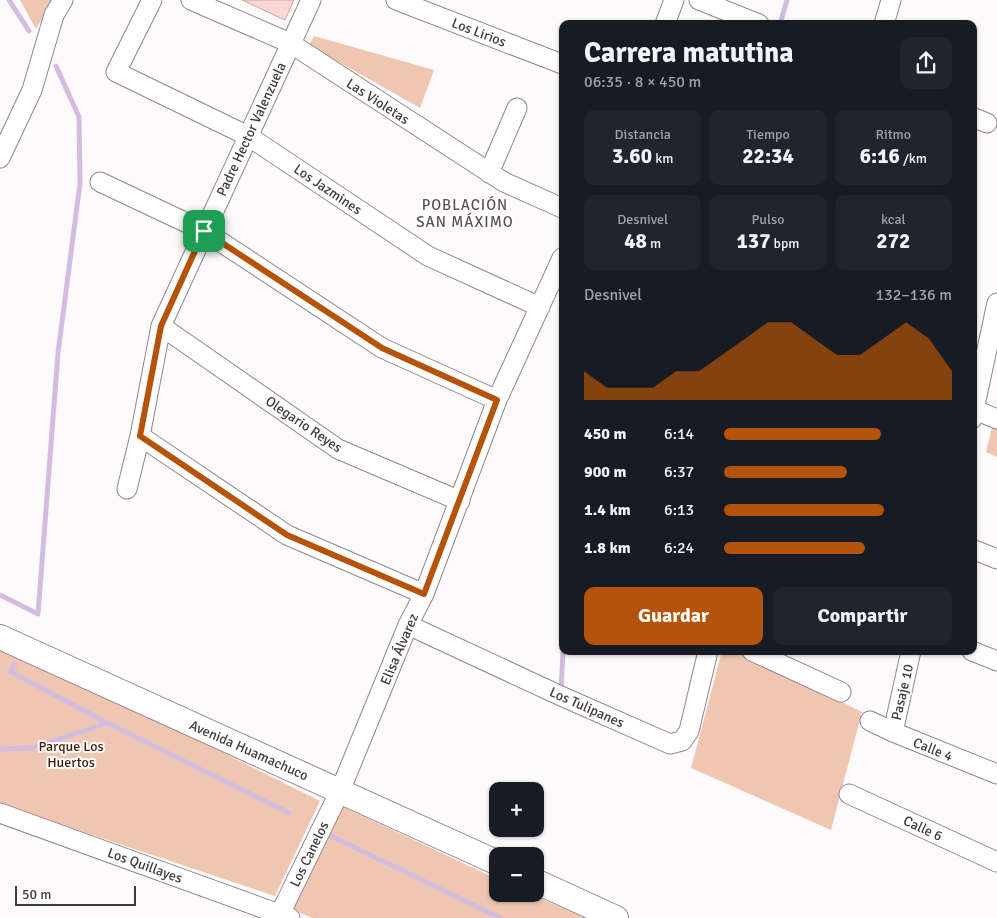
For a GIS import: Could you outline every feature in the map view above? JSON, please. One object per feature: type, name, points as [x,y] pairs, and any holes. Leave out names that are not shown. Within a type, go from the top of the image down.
[{"type":"main road","name":"Avenida Huamachuco","points":[[0,637],[489,859]]},
{"type":"main road","points":[[544,885],[616,918]]},
{"type":"street","points":[[0,158],[32,90],[54,15],[63,0]]},
{"type":"street","name":"Los Jazmines","points":[[152,0],[116,72],[248,136],[428,256],[540,306]]},
{"type":"street","name":"Las Violetas","points":[[191,0],[290,44],[504,182],[559,207]]},
{"type":"street","name":"Padre Hector Valenzuela","points":[[127,489],[140,436],[161,326],[311,0]]},
{"type":"street","name":"Los Lirios","points":[[396,0],[559,63]]},
{"type":"street","points":[[666,20],[674,0]]},
{"type":"street","points":[[699,0],[749,20]]},
{"type":"street","points":[[885,20],[890,0]]},
{"type":"street","points":[[489,172],[517,108]]},
{"type":"street","points":[[100,182],[204,231],[382,348],[497,400]]},
{"type":"street","name":"Elisa Álvarez","points":[[340,791],[408,625],[424,594],[497,400],[559,269]]},
{"type":"street","points":[[977,401],[996,311]]},
{"type":"street","name":"Olegario Reyes","points":[[161,326],[338,449],[460,500]]},
{"type":"street","points":[[977,416],[997,419]]},
{"type":"street","points":[[140,436],[287,535],[424,594]]},
{"type":"street","points":[[977,551],[997,559]]},
{"type":"street","name":"Los Tulipanes","points":[[408,625],[670,744],[682,741],[689,731],[707,655]]},
{"type":"street","points":[[977,653],[997,661]]},
{"type":"street","points":[[761,655],[841,692]]},
{"type":"street","name":"Pasaje 10","points":[[893,732],[911,655]]},
{"type":"street","name":"Calle 4","points":[[870,721],[997,774]]},
{"type":"street","name":"Los Canelos","points":[[282,917],[340,791]]},
{"type":"street","name":"Calle 6","points":[[849,794],[997,862]]},
{"type":"street","name":"Los Quillayes","points":[[0,813],[282,917]]},
{"type":"green space","points":[[20,0],[53,0],[36,29]]},
{"type":"green space","points":[[314,36],[434,70],[420,108],[309,45]]},
{"type":"green space","points":[[993,423],[997,425],[997,457],[986,452]]},
{"type":"green space","name":"Parque Los Huertos","points":[[0,641],[320,801],[275,896],[0,804]]},
{"type":"green space","points":[[721,655],[746,655],[862,712],[831,830],[691,768]]},
{"type":"green space","points":[[339,805],[489,875],[489,902],[544,902],[544,900],[585,918],[313,918],[287,908]]},
{"type":"building","points":[[242,0],[294,0],[285,20]]},
{"type":"waterway","points":[[9,0],[29,31]]},
{"type":"waterway","points":[[781,20],[787,0]]},
{"type":"waterway","points":[[0,595],[38,614],[58,353],[80,183],[79,117],[56,66]]},
{"type":"waterway","points":[[561,691],[563,655]]},
{"type":"waterway","points":[[15,664],[10,671],[107,723],[289,813]]},
{"type":"waterway","points":[[0,749],[32,748],[107,723]]},
{"type":"waterway","points":[[325,833],[500,918]]},
{"type":"district","name":"POBLACIÓN SAN MÁXIMO","points":[[465,214]]},
{"type":"route","points":[[204,231],[382,348],[497,400],[424,594],[287,535],[140,436],[161,326],[204,231]]}]
